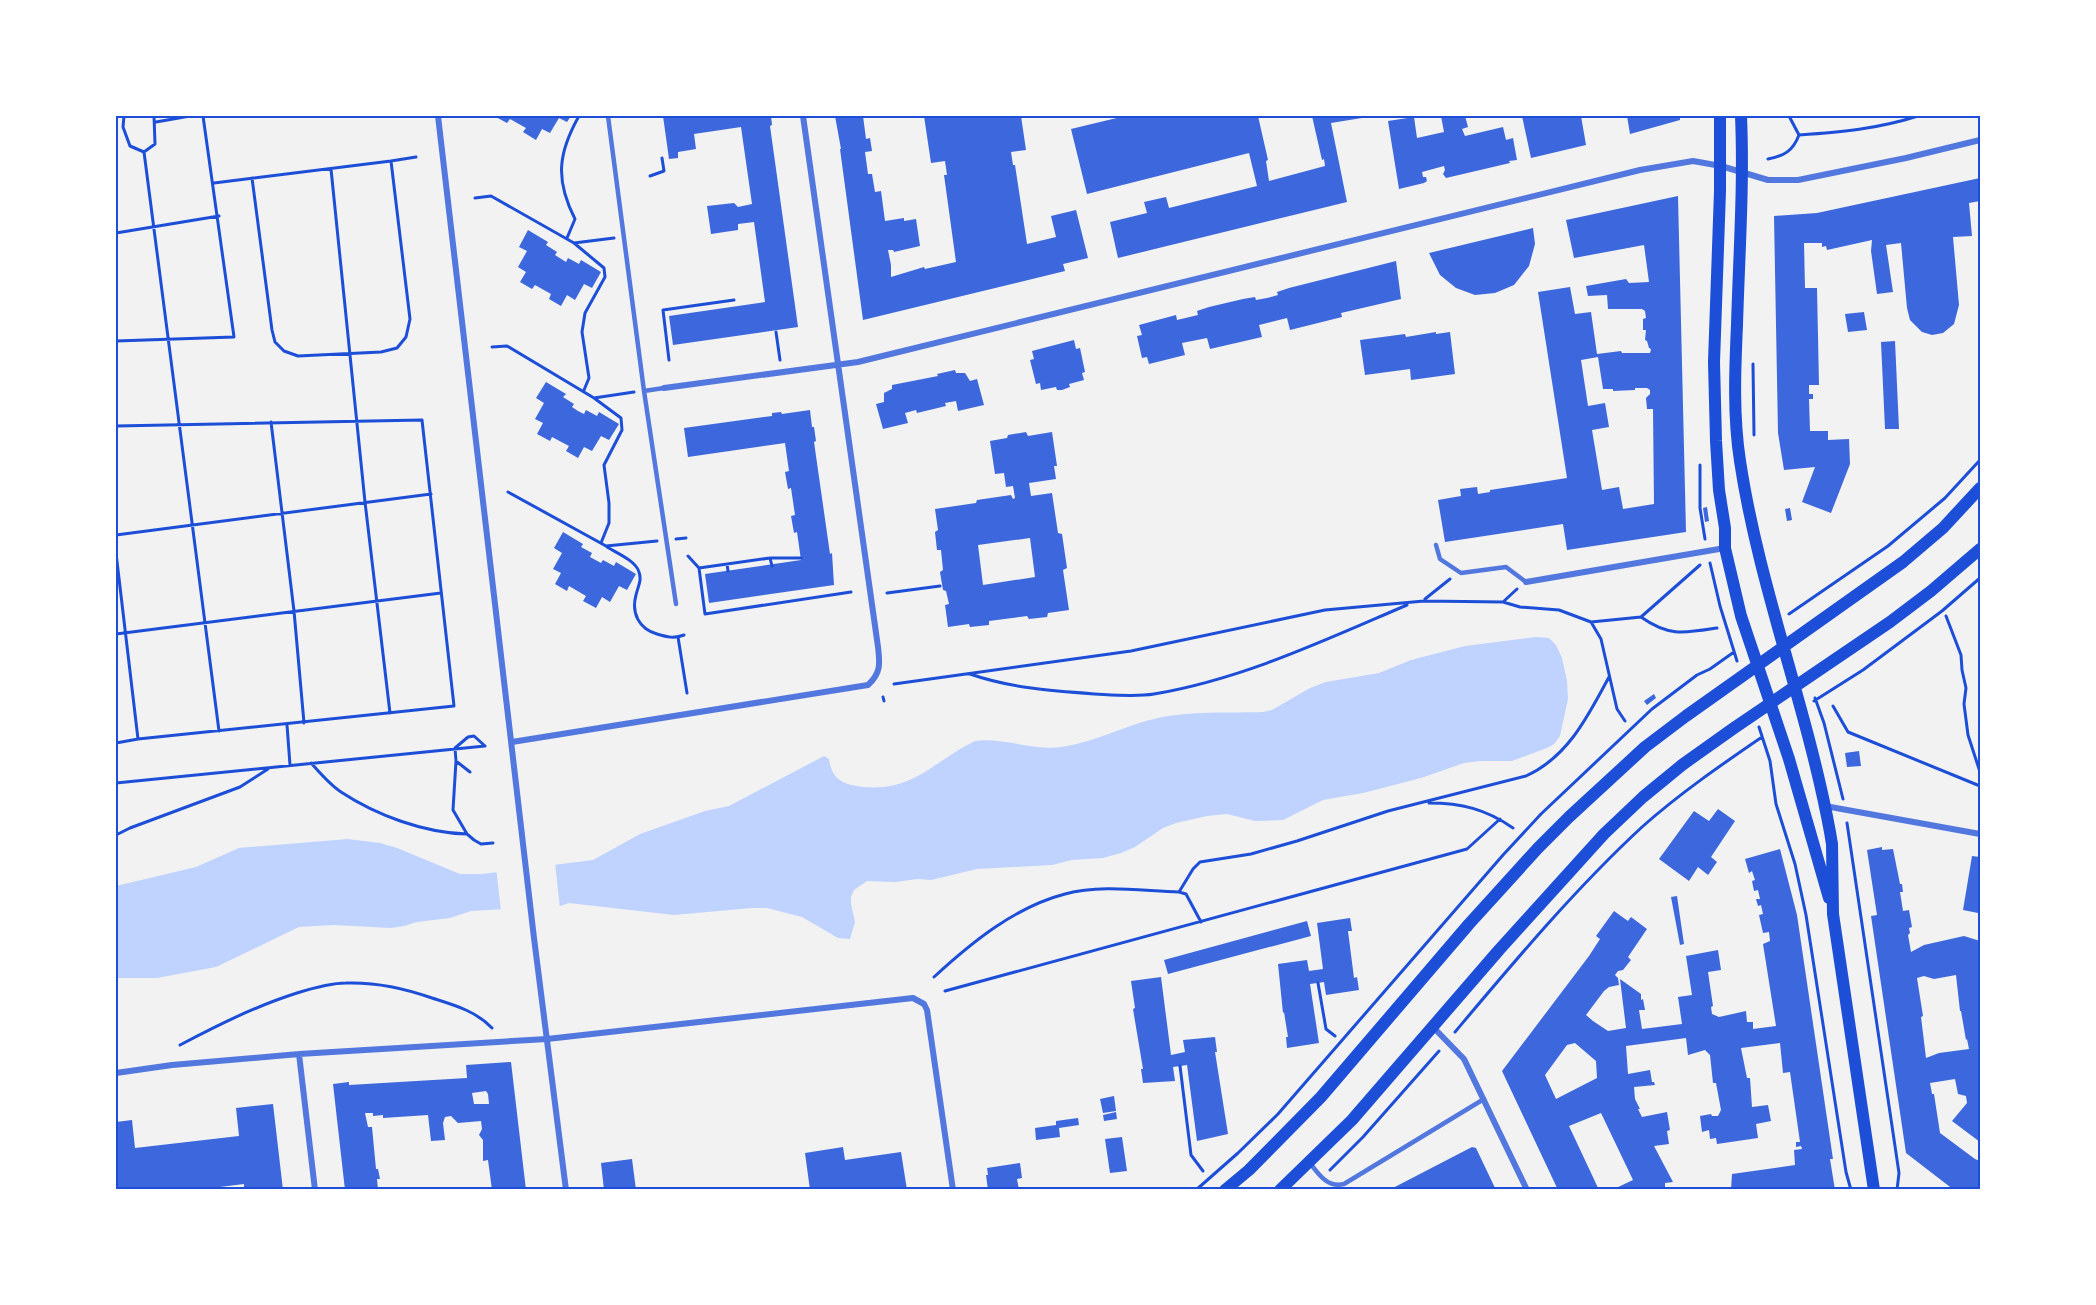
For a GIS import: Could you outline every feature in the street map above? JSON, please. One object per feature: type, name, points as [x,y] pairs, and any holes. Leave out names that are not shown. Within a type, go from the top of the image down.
[{"type":"main road","points":[[1720,116],[1721,166],[1714,363],[1716,441],[1725,548],[1741,616],[1789,759],[1833,914],[1874,1190]]},
{"type":"main road","points":[[1740,116],[1742,172],[1736,353],[1737,428],[1740,460],[1757,543],[1825,806],[1832,844],[1833,914]]},
{"type":"main road","points":[[1225,1190],[1249,1170],[1321,1097],[1469,924],[1569,817],[1645,747],[1783,645],[1904,562],[1929,541],[1980,488]]},
{"type":"main road","points":[[1280,1190],[1352,1120],[1499,950],[1604,834],[1643,797],[1682,765],[1931,591],[1980,549]]},
{"type":"street","points":[[438,116],[534,938],[566,1190]]},
{"type":"street","points":[[512,742],[868,685],[877,676],[880,665],[879,656],[803,116]]},
{"type":"street","points":[[664,388],[858,362],[1640,170],[1693,161],[1721,166],[1768,180],[1798,180],[1980,140]]},
{"type":"street","points":[[1526,582],[1725,548]]},
{"type":"street","points":[[1825,806],[1980,834]]},
{"type":"street","points":[[116,1073],[172,1065],[299,1054],[547,1039],[905,998],[918,999],[927,1010],[953,1190]]},
{"type":"street","points":[[1433,1027],[1464,1059],[1527,1190]]},
{"type":"street","points":[[299,1054],[315,1190]]},
{"type":"lane","points":[[608,116],[644,391],[676,604]]},
{"type":"lane","points":[[644,391],[664,388]]},
{"type":"lane","points":[[1437,545],[1440,559],[1461,573],[1506,567],[1526,582]]},
{"type":"lane","points":[[1309,1162],[1322,1177],[1336,1186],[1344,1184],[1484,1099]]},
{"type":"path","points":[[124,116],[123,127],[130,146],[144,152]]},
{"type":"path","points":[[144,152],[155,144],[154,116]]},
{"type":"path","points":[[156,122],[190,116]]},
{"type":"path","points":[[116,341],[234,337],[219,216],[203,116]]},
{"type":"path","points":[[567,238],[575,219],[562,183],[562,161],[566,138],[579,116]]},
{"type":"path","points":[[1768,159],[1789,152],[1796,144],[1799,135],[1790,116]]},
{"type":"path","points":[[1799,135],[1885,126],[1918,116]]},
{"type":"path","points":[[116,128],[123,127]]},
{"type":"path","points":[[144,152],[219,731]]},
{"type":"path","points":[[214,183],[416,157]]},
{"type":"path","points":[[650,176],[664,171],[663,158]]},
{"type":"path","points":[[252,178],[275,342],[284,351],[298,356],[381,352],[397,348],[406,338],[410,319],[390,161]]},
{"type":"path","points":[[331,168],[365,502],[390,713]]},
{"type":"path","points":[[475,198],[491,196],[567,238],[604,268],[605,277],[585,313],[582,332],[590,378],[584,390]]},
{"type":"path","points":[[116,233],[219,216]]},
{"type":"path","points":[[574,243],[625,237]]},
{"type":"path","points":[[669,360],[663,310],[734,300]]},
{"type":"path","points":[[776,332],[780,361]]},
{"type":"path","points":[[492,347],[507,346],[584,390],[621,418],[622,430],[604,465],[609,523],[601,543]]},
{"type":"path","points":[[1752,383],[1755,445]]},
{"type":"path","points":[[594,398],[644,391]]},
{"type":"path","points":[[116,426],[422,420],[454,706],[116,743]]},
{"type":"path","points":[[271,422],[294,611],[304,723]]},
{"type":"path","points":[[1812,599],[1888,546],[1945,498],[1980,460]]},
{"type":"path","points":[[1700,463],[1701,508],[1706,539]]},
{"type":"path","points":[[508,492],[629,561],[639,570],[641,582],[634,604],[635,615],[640,624],[651,633],[668,638],[678,638],[684,635]]},
{"type":"path","points":[[116,535],[431,494]]},
{"type":"path","points":[[606,546],[686,538]]},
{"type":"path","points":[[116,553],[138,739]]},
{"type":"path","points":[[688,556],[699,568],[705,614],[851,592]]},
{"type":"path","points":[[699,568],[770,558],[801,558]]},
{"type":"path","points":[[770,558],[772,566]]},
{"type":"path","points":[[894,684],[1131,651],[1324,610],[1424,601],[1503,602],[1520,607],[1559,610],[1591,622],[1641,617],[1705,561]]},
{"type":"path","points":[[1710,561],[1720,606],[1741,675]]},
{"type":"path","points":[[727,564],[728,571]]},
{"type":"path","points":[[1424,601],[1445,582],[1461,573]]},
{"type":"path","points":[[1837,685],[1863,670],[1942,611],[1980,578]]},
{"type":"path","points":[[1503,602],[1526,582]]},
{"type":"path","points":[[887,593],[940,586]]},
{"type":"path","points":[[116,634],[441,593]]},
{"type":"path","points":[[967,673],[990,681],[1043,691],[1153,694],[1257,667],[1412,603]]},
{"type":"path","points":[[1946,616],[1961,655],[1966,688],[1964,704],[1968,735],[1980,772]]},
{"type":"path","points":[[1641,617],[1655,627],[1672,633],[1684,634],[1717,628]]},
{"type":"path","points":[[1591,622],[1601,639],[1617,709],[1625,721]]},
{"type":"path","points":[[678,638],[687,693]]},
{"type":"path","points":[[1179,892],[1200,862],[1251,854],[1388,811],[1526,776],[1539,770],[1563,750],[1587,719],[1609,678]]},
{"type":"path","points":[[1833,706],[1848,732],[1980,786]]},
{"type":"path","points":[[1755,714],[1770,761],[1776,804],[1795,864],[1806,915],[1846,1172],[1851,1190]]},
{"type":"path","points":[[1824,723],[1841,786]]},
{"type":"path","points":[[287,724],[290,765]]},
{"type":"path","points":[[116,783],[484,746],[474,736],[468,737],[455,748]]},
{"type":"path","points":[[455,748],[453,810],[467,834],[481,844],[493,843]]},
{"type":"path","points":[[1465,1020],[1544,928],[1620,848],[1644,825],[1743,750]]},
{"type":"path","points":[[456,761],[470,772]]},
{"type":"path","points":[[311,763],[338,790],[389,816],[424,827],[467,834]]},
{"type":"path","points":[[116,835],[240,787],[269,768]]},
{"type":"path","points":[[1424,803],[1453,803],[1489,813],[1513,828]]},
{"type":"path","points":[[945,991],[1467,849],[1500,819]]},
{"type":"path","points":[[1848,825],[1899,1173],[1897,1190]]},
{"type":"path","points":[[934,977],[996,926],[1037,904],[1066,894],[1096,890],[1179,892],[1186,894],[1201,922]]},
{"type":"path","points":[[180,1045],[272,1001],[314,988],[345,982],[384,985],[416,992],[481,1017],[492,1028]]},
{"type":"path","points":[[1318,983],[1326,1029],[1335,1036]]},
{"type":"path","points":[[1180,1066],[1191,1155],[1203,1171]]},
{"type":"path","points":[[1322,1177],[1363,1137],[1424,1068]]},
{"type":"water","points":[[1536,637],[1549,638],[1556,645],[1562,658],[1567,681],[1568,699],[1560,736],[1554,744],[1547,748],[1512,761],[1464,763],[1421,778],[1363,793],[1323,800],[1283,820],[1255,821],[1227,814],[1176,823],[1163,828],[1135,847],[1103,858],[1072,860],[1052,865],[977,869],[931,880],[867,881],[854,890],[851,897],[855,922],[850,939],[838,938],[802,917],[767,908],[674,915],[569,903],[560,906],[471,911],[450,918],[391,928],[333,925],[299,927],[216,967],[157,978],[116,978],[116,886],[196,867],[239,848],[348,839],[380,843],[397,848],[460,874],[482,874],[593,860],[640,834],[705,811],[729,806],[824,756],[829,759],[831,769],[838,779],[846,783],[871,787],[889,786],[918,776],[975,741],[1062,747],[1075,745],[1146,721],[1170,716],[1196,713],[1263,712],[1272,710],[1310,688],[1326,682],[1379,673],[1411,660],[1465,646]]},
{"type":"pier","points":[[555,862],[560,909],[501,911],[496,867]]},
{"type":"building","points":[[494,116],[571,116],[567,122],[559,118],[550,133],[542,129],[536,140],[523,132],[526,128],[510,119],[507,123]]},
{"type":"building","points":[[663,116],[771,116],[772,125],[770,126],[798,327],[673,345],[669,316],[765,302],[754,222],[738,224],[738,230],[711,234],[707,206],[734,203],[738,207],[752,204],[741,127],[694,134],[696,149],[678,152],[678,158],[669,159]]},
{"type":"building","points":[[835,116],[863,116],[866,139],[870,138],[872,151],[865,152],[868,174],[872,174],[875,192],[881,191],[885,221],[916,219],[920,246],[894,252],[888,250],[891,277],[924,267],[925,269],[956,262],[944,175],[947,175],[945,161],[931,163],[924,116],[1021,116],[1026,150],[1011,152],[1027,244],[1056,237],[1051,216],[1076,210],[1088,258],[1063,264],[1065,271],[863,320]]},
{"type":"building","points":[[1125,116],[1258,116],[1268,160],[1266,161],[1269,181],[1325,166],[1312,116],[1368,117],[1331,123],[1347,202],[1118,258],[1110,222],[1147,213],[1144,202],[1166,197],[1169,208],[1257,186],[1249,153],[1087,194],[1071,129]]},
{"type":"building","points":[[1441,116],[1465,116],[1468,127],[1462,129],[1465,136],[1503,127],[1506,140],[1513,138],[1517,160],[1446,178],[1443,174],[1444,166],[1422,172],[1427,181],[1424,183],[1399,189],[1388,121],[1414,117],[1417,138],[1444,132]]},
{"type":"building","points":[[1522,116],[1581,116],[1586,145],[1531,158]]},
{"type":"building","points":[[1627,116],[1680,116],[1680,120],[1630,134]]},
{"type":"building","points":[[1980,178],[1980,201],[1969,203],[1972,236],[1953,237],[1959,305],[1954,324],[1943,333],[1932,335],[1922,332],[1910,320],[1901,243],[1886,245],[1893,292],[1877,294],[1871,251],[1872,240],[1827,250],[1826,246],[1822,247],[1822,243],[1804,243],[1805,288],[1817,288],[1819,385],[1809,385],[1809,394],[1813,394],[1813,399],[1809,399],[1810,431],[1828,431],[1828,440],[1849,439],[1850,464],[1831,513],[1802,502],[1815,467],[1784,470],[1778,433],[1774,216],[1817,213]]},
{"type":"building","points":[[1678,196],[1686,532],[1567,550],[1563,524],[1445,542],[1438,500],[1461,496],[1460,489],[1477,487],[1478,494],[1490,492],[1490,490],[1567,478],[1538,292],[1570,287],[1575,314],[1591,312],[1597,354],[1621,351],[1622,353],[1650,353],[1651,349],[1645,340],[1646,330],[1643,330],[1645,311],[1642,309],[1608,309],[1607,295],[1588,296],[1586,286],[1626,279],[1629,283],[1649,282],[1644,245],[1574,258],[1566,220]],"holes":[[[1598,357],[1603,389],[1613,389],[1613,391],[1647,388],[1650,390],[1646,398],[1647,409],[1653,409],[1654,504],[1623,509],[1619,487],[1602,490],[1592,430],[1609,427],[1605,403],[1588,406],[1581,360]]]},
{"type":"building","points":[[1533,228],[1535,244],[1529,266],[1514,285],[1495,293],[1475,295],[1456,288],[1440,275],[1429,253]]},
{"type":"building","points":[[528,230],[548,242],[546,245],[557,252],[555,255],[566,262],[568,258],[579,264],[581,260],[601,272],[592,288],[584,284],[575,300],[567,295],[561,306],[549,299],[551,294],[535,285],[532,289],[520,282],[526,272],[518,267],[527,251],[519,247]]},
{"type":"building","points":[[1396,261],[1401,299],[1341,313],[1342,317],[1290,330],[1287,318],[1259,325],[1262,337],[1210,349],[1207,338],[1182,343],[1185,355],[1149,364],[1147,357],[1142,358],[1137,336],[1142,335],[1139,325],[1176,315],[1177,320],[1198,315],[1197,311],[1243,299],[1267,298],[1278,295],[1277,292],[1289,288]]},
{"type":"building","points":[[1864,312],[1867,330],[1848,332],[1845,314]]},
{"type":"building","points":[[1436,332],[1436,334],[1450,332],[1455,374],[1411,380],[1410,369],[1365,375],[1360,340],[1405,334],[1406,337]]},
{"type":"building","points":[[1074,340],[1076,349],[1080,348],[1085,372],[1082,373],[1084,380],[1069,384],[1070,387],[1062,390],[1057,390],[1056,387],[1041,390],[1040,383],[1036,384],[1030,360],[1034,359],[1032,351]]},
{"type":"building","points":[[1895,341],[1899,429],[1885,429],[1881,342]]},
{"type":"building","points":[[955,370],[956,373],[965,373],[970,381],[977,379],[984,405],[958,411],[956,401],[945,403],[946,406],[917,413],[916,410],[905,413],[908,423],[883,429],[876,404],[884,402],[884,393],[892,389],[892,385],[938,376],[937,374]]},
{"type":"building","points":[[546,382],[566,394],[563,397],[574,404],[572,407],[578,411],[584,414],[586,410],[597,416],[599,412],[619,424],[609,440],[601,436],[592,451],[584,447],[578,458],[566,451],[569,446],[552,437],[550,441],[537,434],[543,423],[535,419],[544,403],[536,398]]},
{"type":"building","points":[[810,410],[830,554],[832,553],[834,585],[709,603],[705,574],[801,560],[797,532],[794,533],[791,516],[795,515],[791,488],[788,489],[785,472],[789,471],[785,443],[688,457],[684,428],[772,416],[772,413]]},
{"type":"building","points":[[1026,432],[1028,436],[1052,432],[1057,466],[1054,466],[1056,479],[1029,483],[1031,496],[1052,493],[1058,533],[1062,534],[1067,568],[1063,570],[1069,610],[1048,613],[1047,617],[1029,619],[1027,616],[989,621],[989,625],[970,627],[969,624],[948,627],[945,605],[949,604],[946,591],[943,590],[940,572],[943,570],[941,550],[937,550],[935,532],[938,530],[935,509],[1011,495],[1013,499],[1015,498],[1013,486],[1006,487],[1004,473],[995,474],[990,441],[1007,438],[1008,435]],"holes":[[[1030,538],[1035,577],[983,585],[978,545]]]},
{"type":"building","points":[[1707,507],[1709,521],[1705,522],[1703,508]]},
{"type":"building","points":[[1790,508],[1792,520],[1787,521],[1785,509]]},
{"type":"building","points":[[563,532],[583,544],[581,547],[592,553],[590,557],[614,566],[616,562],[636,574],[627,590],[619,586],[610,602],[602,597],[596,608],[583,601],[586,596],[569,586],[567,591],[555,584],[561,573],[553,569],[562,553],[554,548]]},
{"type":"building","points":[[1654,694],[1656,698],[1647,705],[1644,701]]},
{"type":"building","points":[[1859,751],[1861,766],[1847,767],[1845,753]]},
{"type":"building","points":[[1718,809],[1735,821],[1711,857],[1717,862],[1708,875],[1698,867],[1689,881],[1659,859],[1694,811],[1709,821]]},
{"type":"building","points":[[1882,847],[1882,850],[1893,849],[1900,884],[1902,884],[1903,892],[1900,892],[1903,911],[1909,910],[1912,927],[1909,928],[1908,935],[1911,952],[1924,945],[1964,936],[1980,941],[1980,1142],[1952,1121],[1967,1103],[1966,1096],[1958,1094],[1955,1079],[1930,1083],[1940,1133],[1980,1161],[1980,1190],[1954,1190],[1906,1153],[1871,916],[1877,915],[1867,850]],"holes":[[[1956,975],[1960,1011],[1969,1049],[1939,1053],[1926,1058],[1917,978],[1924,976],[1934,979]]]},
{"type":"building","points":[[1780,849],[1797,915],[1833,1159],[1830,1159],[1835,1190],[1731,1190],[1732,1174],[1795,1165],[1794,1150],[1802,1149],[1801,1146],[1796,1147],[1796,1142],[1800,1142],[1790,1072],[1783,1073],[1780,1043],[1741,1048],[1747,1078],[1750,1078],[1752,1107],[1768,1105],[1771,1121],[1756,1124],[1758,1138],[1717,1144],[1716,1138],[1710,1139],[1709,1130],[1702,1132],[1700,1116],[1711,1114],[1718,1116],[1721,1110],[1716,1083],[1713,1083],[1710,1055],[1705,1050],[1688,1055],[1686,1038],[1626,1046],[1628,1074],[1650,1070],[1652,1082],[1655,1085],[1634,1087],[1635,1099],[1642,1117],[1667,1112],[1670,1130],[1667,1131],[1669,1144],[1654,1146],[1673,1182],[1665,1183],[1665,1190],[1617,1190],[1616,1188],[1633,1180],[1601,1113],[1569,1126],[1599,1190],[1558,1190],[1502,1071],[1589,956],[1600,939],[1596,936],[1614,911],[1628,921],[1631,917],[1647,929],[1628,957],[1631,960],[1623,970],[1618,971],[1615,975],[1619,985],[1609,987],[1604,991],[1586,1015],[1593,1021],[1608,1031],[1626,1028],[1620,979],[1641,994],[1645,1010],[1639,1010],[1642,1029],[1682,1024],[1678,997],[1692,995],[1686,956],[1718,950],[1721,970],[1708,972],[1712,1014],[1719,1017],[1746,1011],[1747,1022],[1753,1022],[1753,1029],[1776,1026],[1763,944],[1770,941],[1769,932],[1763,933],[1759,915],[1763,914],[1761,905],[1758,906],[1756,899],[1760,899],[1758,890],[1754,891],[1752,881],[1755,880],[1752,871],[1749,873],[1745,859]],"holes":[[[1575,1043],[1596,1061],[1597,1078],[1556,1099],[1545,1075],[1567,1045]]]},
{"type":"building","points":[[1972,856],[1980,857],[1978,913],[1963,910]]},
{"type":"building","points":[[1677,896],[1684,944],[1680,945],[1671,897]]},
{"type":"building","points":[[1350,918],[1352,931],[1348,931],[1354,978],[1357,977],[1359,990],[1326,995],[1324,982],[1310,984],[1319,1043],[1287,1048],[1286,1037],[1288,1037],[1278,964],[1307,960],[1309,971],[1323,969],[1317,923]]},
{"type":"building","points":[[1307,921],[1311,936],[1168,974],[1164,960]]},
{"type":"building","points":[[1161,977],[1171,1055],[1185,1052],[1183,1040],[1215,1037],[1217,1052],[1215,1052],[1228,1134],[1197,1141],[1187,1065],[1173,1067],[1175,1081],[1143,1083],[1131,981]]},
{"type":"building","points":[[511,1062],[526,1190],[492,1190],[488,1160],[483,1161],[483,1140],[479,1135],[482,1129],[481,1121],[458,1123],[451,1116],[445,1117],[443,1123],[445,1140],[431,1141],[428,1115],[383,1118],[383,1115],[373,1116],[373,1113],[365,1113],[368,1127],[372,1127],[376,1169],[378,1169],[380,1179],[377,1179],[378,1190],[345,1190],[333,1084],[467,1078],[466,1065]],"holes":[[[486,1091],[489,1104],[474,1104],[472,1093]]]},
{"type":"building","points":[[1114,1096],[1116,1111],[1103,1113],[1100,1099]]},
{"type":"building","points":[[273,1104],[283,1190],[244,1190],[244,1184],[196,1190],[116,1190],[116,1122],[132,1120],[135,1148],[239,1136],[236,1108]]},
{"type":"building","points":[[1116,1112],[1117,1119],[1104,1121],[1103,1115]]},
{"type":"building","points":[[1078,1118],[1079,1125],[1059,1128],[1060,1137],[1036,1140],[1035,1128],[1056,1125],[1056,1121]]},
{"type":"building","points":[[1122,1137],[1127,1171],[1110,1173],[1105,1139]]},
{"type":"building","points":[[843,1147],[845,1160],[901,1152],[907,1190],[810,1190],[805,1153]]},
{"type":"building","points":[[1472,1147],[1476,1148],[1496,1190],[1389,1190]]},
{"type":"building","points":[[632,1159],[636,1190],[604,1190],[601,1163]]},
{"type":"building","points":[[1020,1163],[1022,1178],[1017,1179],[1019,1190],[988,1190],[987,1168]]}]
